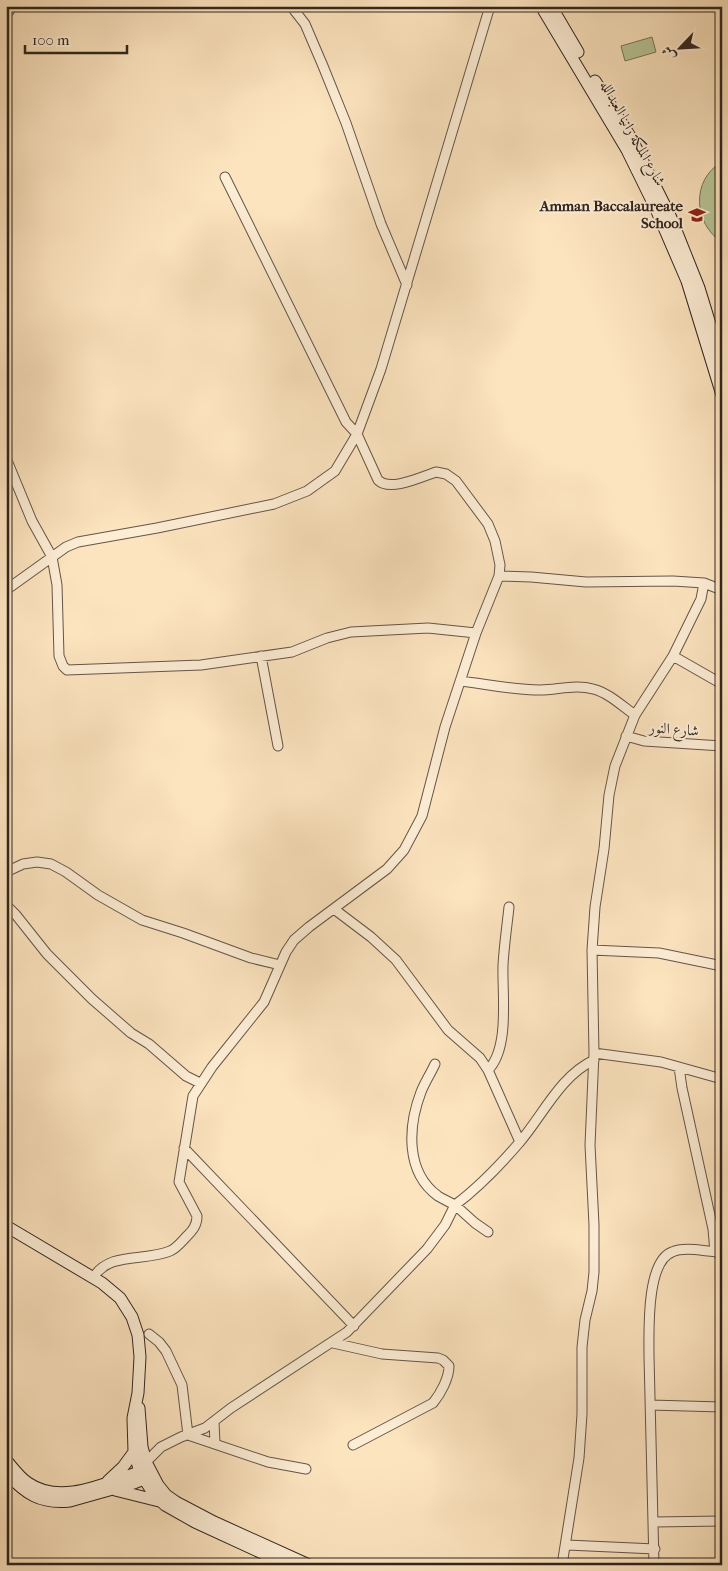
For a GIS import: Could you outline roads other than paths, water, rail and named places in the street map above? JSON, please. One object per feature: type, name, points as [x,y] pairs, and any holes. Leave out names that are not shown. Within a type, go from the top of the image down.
[{"type":"main road","name":"شارع الملكة رانيا العبدالله","points":[[541,6],[627,150],[656,209],[687,281],[722,395]]},
{"type":"main road","name":"شارع الملكة رانيا العبدالله","points":[[551,6],[625,128],[655,184],[700,288],[722,363]]},
{"type":"main road","points":[[6,1226],[116,1294],[132,1316],[138,1335],[140,1358],[138,1394],[146,1473],[166,1495],[176,1502],[214,1522],[309,1565]]},
{"type":"main road","points":[[138,1394],[133,1418],[134,1452],[159,1501]]},
{"type":"main road","points":[[110,1486],[134,1452]]},
{"type":"main road","points":[[6,1460],[29,1483],[47,1492],[55,1494],[110,1486],[159,1501],[195,1522],[288,1565]]},
{"type":"main road","points":[[6,1473],[29,1494],[52,1502],[70,1502],[146,1473]]},
{"type":"street","points":[[6,15],[13,6]]},
{"type":"street","points":[[291,6],[305,24],[323,66],[346,123],[381,224],[407,285]]},
{"type":"street","points":[[6,590],[66,548],[78,542],[157,528],[256,507],[296,496],[319,484],[335,471],[357,434],[381,369],[490,6]]},
{"type":"street","points":[[92,1278],[97,1271],[112,1262],[168,1252],[194,1230],[197,1221],[196,1216],[179,1182],[190,1104],[200,1083],[264,1002],[286,952],[294,940],[308,927],[387,869],[409,842],[422,816],[445,727],[476,633],[499,576],[498,551],[492,533],[456,481],[446,474],[436,472],[393,485],[384,485],[378,480],[357,434],[346,422],[225,177]]},
{"type":"street","points":[[6,458],[32,521],[52,558],[58,585],[59,656],[67,670],[181,667],[292,652],[327,638],[351,632],[428,628],[476,633]]},
{"type":"street","points":[[499,576],[531,576],[586,582],[673,581],[704,583],[722,590]]},
{"type":"street","points":[[562,1565],[567,1545],[579,1458],[582,1414],[582,1347],[594,1272],[590,1145],[594,1056],[592,950],[595,907],[604,849],[609,795],[615,766],[626,736],[635,716],[673,656],[701,599],[704,583]]},
{"type":"street","points":[[261,656],[278,746]]},
{"type":"street","points":[[673,656],[722,684]]},
{"type":"street","points":[[460,681],[506,688],[540,690],[586,688],[611,698],[635,716]]},
{"type":"street","name":"شارع النور","points":[[626,736],[644,741],[722,746]]},
{"type":"street","points":[[6,872],[23,864],[37,862],[51,864],[66,872],[98,895],[142,920],[251,958],[280,965]]},
{"type":"street","points":[[6,905],[16,914],[47,954],[92,999],[130,1033],[149,1044],[186,1076],[200,1083]]},
{"type":"street","points":[[488,1070],[496,1059],[503,1024],[503,964],[509,907]]},
{"type":"street","points":[[334,909],[386,949],[448,1030],[480,1058],[488,1070],[520,1142]]},
{"type":"street","points":[[592,950],[659,953],[722,966]]},
{"type":"street","points":[[146,1473],[161,1447],[180,1437],[201,1431],[231,1408],[334,1343],[354,1326],[427,1249],[445,1225],[455,1205],[471,1193],[520,1142],[566,1082],[594,1056],[661,1062],[722,1079]]},
{"type":"street","points":[[435,1064],[421,1092],[416,1108],[412,1149],[415,1165],[428,1187],[438,1196],[455,1205],[488,1232]]},
{"type":"street","points":[[654,1565],[649,1323],[653,1284],[657,1267],[665,1256],[672,1252],[682,1250],[718,1252],[679,1067]]},
{"type":"street","points":[[184,1148],[354,1326]]},
{"type":"street","points":[[149,1334],[166,1351],[182,1384],[188,1435]]},
{"type":"street","points":[[334,1343],[382,1354],[438,1358],[447,1362],[449,1366],[440,1393],[433,1403],[353,1445]]},
{"type":"street","points":[[650,1405],[722,1407]]},
{"type":"street","points":[[214,1422],[215,1444]]},
{"type":"street","points":[[188,1435],[268,1462],[306,1469]]},
{"type":"street","points":[[654,1522],[722,1521]]},
{"type":"street","points":[[567,1545],[654,1549]]},
{"type":"place","name":"Amman Baccalaureate School","points":[[697,215]]}]
